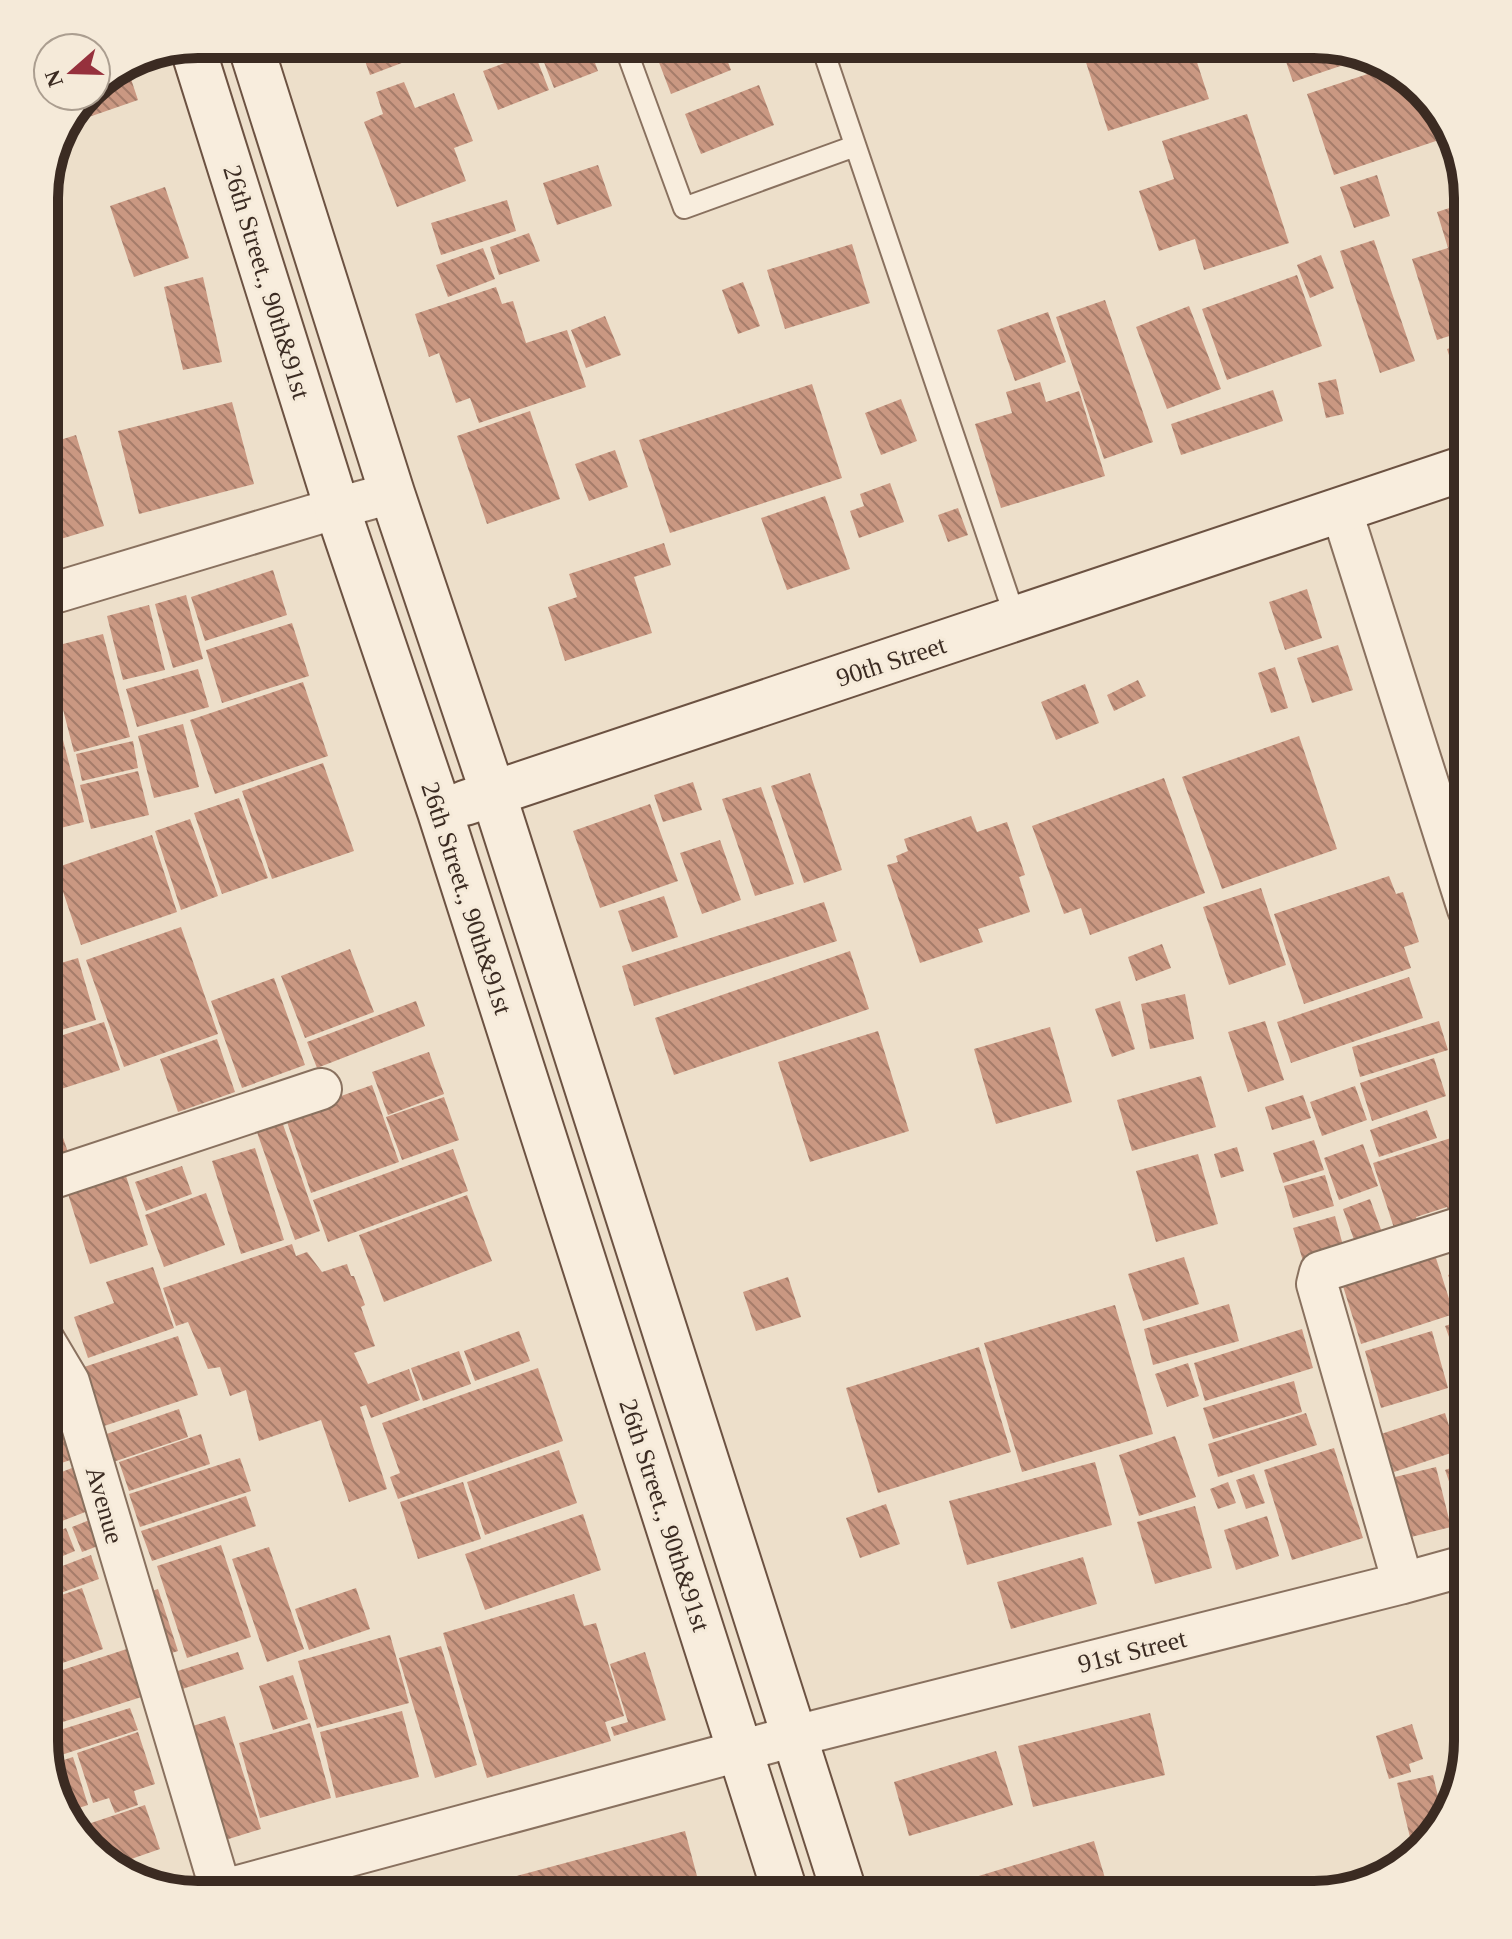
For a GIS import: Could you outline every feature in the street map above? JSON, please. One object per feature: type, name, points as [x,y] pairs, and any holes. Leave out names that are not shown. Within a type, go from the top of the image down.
[{"type":"main road","name":"26th Street., 90th&91st","points":[[196,58],[337,508],[440,812],[782,1881]]},
{"type":"main road","points":[[255,58],[392,493],[493,793],[841,1881]]},
{"type":"main road","name":"90th Street","points":[[440,812],[1454,472]]},
{"type":"street","points":[[58,592],[392,493]]},
{"type":"street","points":[[1341,509],[1454,865]]},
{"type":"street","points":[[58,1176],[321,1089]]},
{"type":"street","points":[[1403,1583],[1317,1284],[1320,1272],[1454,1229]]},
{"type":"street","name":"Avenue","points":[[58,1364],[69,1382],[156,1676],[210,1881]]},
{"type":"street","name":"91st Street","points":[[258,1881],[795,1736],[1454,1569]]},
{"type":"lane","points":[[629,58],[684,208],[855,146]]},
{"type":"lane","points":[[826,58],[1016,620]]},
{"type":"building","points":[[364,58],[415,58],[370,75]]},
{"type":"building","points":[[518,58],[536,58],[549,90],[498,110],[483,71]]},
{"type":"building","points":[[542,58],[593,58],[598,71],[554,88]]},
{"type":"building","points":[[657,58],[726,58],[731,70],[671,94]]},
{"type":"building","points":[[1085,58],[1196,58],[1209,99],[1108,131]]},
{"type":"building","points":[[1285,58],[1324,58],[1350,63],[1293,82]]},
{"type":"building","points":[[1374,72],[1406,93],[1419,106],[1428,117],[1436,141],[1334,175],[1307,94]]},
{"type":"building","points":[[130,76],[138,100],[112,109],[112,88]]},
{"type":"building","points":[[404,82],[415,108],[454,93],[473,141],[454,148],[466,181],[397,207],[364,122],[383,114],[376,92]]},
{"type":"building","points":[[759,85],[774,125],[701,154],[685,114]]},
{"type":"building","points":[[88,112],[103,112],[86,118],[85,116]]},
{"type":"building","points":[[1247,114],[1289,243],[1204,270],[1195,239],[1159,251],[1139,191],[1174,179],[1162,141]]},
{"type":"building","points":[[598,165],[612,206],[557,225],[543,183]]},
{"type":"building","points":[[1377,175],[1390,216],[1354,228],[1340,187]]},
{"type":"building","points":[[165,187],[189,258],[134,277],[110,206]]},
{"type":"building","points":[[507,200],[516,231],[441,255],[431,223]]},
{"type":"building","points":[[1454,207],[1454,335],[1437,340],[1412,259],[1448,248],[1437,212]]},
{"type":"building","points":[[529,233],[540,261],[499,275],[490,247]]},
{"type":"building","points":[[1374,240],[1415,361],[1380,373],[1340,251]]},
{"type":"building","points":[[852,244],[870,303],[785,329],[767,270]]},
{"type":"building","points":[[483,248],[495,279],[448,297],[436,265]]},
{"type":"building","points":[[1321,255],[1334,288],[1310,298],[1297,265]]},
{"type":"building","points":[[1297,275],[1322,346],[1227,380],[1202,309]]},
{"type":"building","points":[[203,277],[222,362],[183,370],[164,287]]},
{"type":"building","points":[[743,282],[760,326],[738,334],[722,290]]},
{"type":"building","points":[[496,287],[502,304],[513,301],[526,343],[567,330],[586,387],[479,423],[470,398],[456,403],[439,353],[429,357],[415,314]]},
{"type":"building","points":[[1105,300],[1153,442],[1104,459],[1056,317]]},
{"type":"building","points":[[1189,306],[1221,389],[1167,409],[1136,327]]},
{"type":"building","points":[[1048,312],[1066,362],[1015,381],[997,330]]},
{"type":"building","points":[[605,316],[621,355],[586,368],[571,330]]},
{"type":"building","points":[[1454,347],[1454,371],[1447,349]]},
{"type":"building","points":[[1336,379],[1344,414],[1326,418],[1318,383]]},
{"type":"building","points":[[1040,382],[1046,402],[1079,391],[1105,476],[1001,508],[975,424],[1012,413],[1006,392]]},
{"type":"building","points":[[812,384],[842,478],[670,533],[639,440]]},
{"type":"building","points":[[1273,390],[1283,421],[1181,455],[1171,424]]},
{"type":"building","points":[[901,399],[917,441],[881,455],[865,413]]},
{"type":"building","points":[[232,402],[254,484],[139,514],[118,431]]},
{"type":"building","points":[[530,411],[560,499],[487,524],[457,436]]},
{"type":"building","points":[[76,435],[104,526],[58,540],[58,441]]},
{"type":"building","points":[[615,450],[628,487],[589,501],[575,464]]},
{"type":"building","points":[[890,483],[904,522],[859,538],[850,511],[864,506],[860,494]]},
{"type":"building","points":[[825,496],[850,569],[787,590],[761,518]]},
{"type":"building","points":[[958,508],[968,535],[948,542],[938,515]]},
{"type":"building","points":[[664,543],[671,565],[634,577],[652,633],[565,661],[548,607],[577,597],[569,574]]},
{"type":"building","points":[[273,570],[287,615],[205,641],[191,597]]},
{"type":"building","points":[[1307,589],[1322,638],[1285,650],[1269,602]]},
{"type":"building","points":[[186,595],[203,659],[173,668],[155,604]]},
{"type":"building","points":[[149,605],[165,670],[123,680],[107,616]]},
{"type":"building","points":[[292,623],[309,676],[222,703],[206,650]]},
{"type":"building","points":[[103,634],[130,737],[74,752],[58,690],[58,645]]},
{"type":"building","points":[[1338,645],[1353,690],[1312,703],[1297,658]]},
{"type":"building","points":[[1275,667],[1288,708],[1271,713],[1258,673]]},
{"type":"building","points":[[198,669],[209,707],[137,727],[126,689]]},
{"type":"building","points":[[1138,680],[1146,696],[1114,711],[1107,695]]},
{"type":"building","points":[[303,682],[328,756],[215,794],[190,720]]},
{"type":"building","points":[[1085,684],[1099,723],[1056,740],[1041,702]]},
{"type":"building","points":[[183,724],[199,787],[154,798],[138,736]]},
{"type":"building","points":[[61,732],[84,822],[58,829],[58,733]]},
{"type":"building","points":[[1299,736],[1337,849],[1222,889],[1182,777]]},
{"type":"building","points":[[133,741],[138,768],[82,781],[76,754]]},
{"type":"building","points":[[323,763],[354,851],[272,879],[242,791]]},
{"type":"building","points":[[138,771],[149,815],[91,829],[80,785]]},
{"type":"building","points":[[810,773],[842,870],[804,883],[771,786]]},
{"type":"building","points":[[1164,778],[1205,893],[1090,935],[1081,908],[1064,914],[1032,826]]},
{"type":"building","points":[[693,782],[702,810],[663,822],[654,795]]},
{"type":"building","points":[[761,787],[794,884],[755,896],[722,799]]},
{"type":"building","points":[[239,798],[268,878],[222,894],[194,813]]},
{"type":"building","points":[[650,804],[678,881],[600,908],[573,831]]},
{"type":"building","points":[[971,816],[977,832],[1007,822],[1025,875],[1019,877],[1030,912],[978,929],[983,942],[920,963],[887,865],[898,862],[896,856],[908,851],[904,839]]},
{"type":"building","points":[[190,819],[218,896],[181,910],[155,831]]},
{"type":"building","points":[[152,835],[177,912],[81,945],[58,877],[58,867]]},
{"type":"building","points":[[720,840],[741,900],[702,914],[680,853]]},
{"type":"building","points":[[1389,876],[1396,894],[1403,892],[1419,942],[1404,947],[1411,968],[1304,1004],[1274,914]]},
{"type":"building","points":[[1261,888],[1286,965],[1229,985],[1203,907]]},
{"type":"building","points":[[664,896],[678,937],[632,952],[618,911]]},
{"type":"building","points":[[824,902],[837,941],[634,1006],[622,966]]},
{"type":"building","points":[[181,927],[218,1034],[124,1067],[86,960]]},
{"type":"building","points":[[1162,944],[1171,968],[1136,981],[1128,957]]},
{"type":"building","points":[[350,949],[374,1012],[305,1038],[281,976]]},
{"type":"building","points":[[850,951],[869,1009],[674,1075],[655,1018]]},
{"type":"building","points":[[78,958],[96,1020],[58,1031],[58,964]]},
{"type":"building","points":[[1409,977],[1423,1018],[1291,1063],[1277,1022]]},
{"type":"building","points":[[274,978],[305,1065],[242,1088],[211,1001]]},
{"type":"building","points":[[1185,994],[1194,1039],[1150,1049],[1141,1004]]},
{"type":"building","points":[[416,1001],[425,1026],[317,1068],[307,1042]]},
{"type":"building","points":[[1120,1001],[1135,1049],[1112,1057],[1095,1009]]},
{"type":"building","points":[[1265,1021],[1284,1080],[1248,1092],[1228,1032]]},
{"type":"building","points":[[1439,1021],[1448,1050],[1360,1077],[1352,1047]]},
{"type":"building","points":[[104,1022],[120,1070],[58,1090],[58,1037]]},
{"type":"building","points":[[1050,1027],[1072,1102],[996,1124],[974,1049]]},
{"type":"building","points":[[878,1031],[909,1131],[810,1162],[778,1062]]},
{"type":"building","points":[[217,1039],[235,1092],[178,1112],[160,1059]]},
{"type":"building","points":[[429,1052],[444,1094],[388,1115],[372,1072]]},
{"type":"building","points":[[1434,1058],[1446,1096],[1372,1121],[1360,1083]]},
{"type":"building","points":[[1201,1076],[1216,1127],[1132,1151],[1117,1100]]},
{"type":"building","points":[[372,1085],[399,1162],[311,1193],[285,1116]]},
{"type":"building","points":[[1355,1086],[1367,1120],[1322,1136],[1310,1102]]},
{"type":"building","points":[[1303,1095],[1311,1118],[1272,1130],[1265,1107]]},
{"type":"building","points":[[444,1097],[459,1140],[402,1160],[386,1117]]},
{"type":"building","points":[[278,1110],[320,1231],[295,1240],[252,1118]]},
{"type":"building","points":[[1427,1110],[1437,1138],[1379,1157],[1370,1130]]},
{"type":"building","points":[[58,1123],[72,1164],[58,1168]]},
{"type":"building","points":[[1451,1138],[1454,1147],[1454,1217],[1450,1218],[1447,1207],[1416,1217],[1418,1223],[1395,1231],[1373,1163]]},
{"type":"building","points":[[1314,1140],[1324,1170],[1283,1183],[1273,1153]]},
{"type":"building","points":[[1363,1144],[1378,1186],[1339,1200],[1324,1158]]},
{"type":"building","points":[[1237,1147],[1244,1171],[1221,1178],[1214,1154]]},
{"type":"building","points":[[255,1148],[284,1240],[241,1254],[212,1161]]},
{"type":"building","points":[[453,1149],[468,1191],[328,1242],[313,1200]]},
{"type":"building","points":[[1198,1154],[1218,1224],[1156,1242],[1136,1171]]},
{"type":"building","points":[[182,1166],[192,1194],[146,1211],[135,1182]]},
{"type":"building","points":[[1325,1175],[1334,1206],[1293,1218],[1284,1186]]},
{"type":"building","points":[[126,1176],[148,1245],[90,1264],[68,1194]]},
{"type":"building","points":[[206,1193],[225,1245],[164,1267],[145,1215]]},
{"type":"building","points":[[467,1195],[492,1261],[384,1302],[359,1235]]},
{"type":"building","points":[[1370,1199],[1384,1238],[1357,1248],[1343,1209]]},
{"type":"building","points":[[1335,1216],[1344,1249],[1303,1261],[1293,1228]]},
{"type":"building","points":[[292,1244],[296,1256],[307,1252],[322,1272],[347,1264],[351,1276],[354,1276],[375,1346],[354,1353],[368,1384],[409,1369],[420,1400],[371,1418],[366,1405],[360,1407],[387,1489],[349,1502],[321,1420],[259,1441],[246,1390],[230,1396],[220,1367],[208,1369],[188,1322],[176,1326],[163,1288]]},
{"type":"building","points":[[1434,1252],[1454,1314],[1361,1344],[1342,1283]]},
{"type":"building","points":[[1184,1257],[1199,1304],[1143,1321],[1128,1274]]},
{"type":"building","points":[[153,1267],[174,1328],[88,1358],[74,1317],[114,1303],[106,1282]]},
{"type":"building","points":[[1454,1273],[1454,1291],[1448,1275]]},
{"type":"building","points":[[788,1277],[801,1317],[756,1331],[743,1292]]},
{"type":"building","points":[[1229,1304],[1239,1341],[1153,1365],[1144,1329]]},
{"type":"building","points":[[1115,1305],[1153,1434],[1022,1472],[984,1343]]},
{"type":"building","points":[[1454,1323],[1454,1351],[1445,1326]]},
{"type":"building","points":[[1302,1329],[1313,1368],[1205,1401],[1194,1363]]},
{"type":"building","points":[[519,1331],[530,1361],[475,1381],[464,1351]]},
{"type":"building","points":[[1432,1331],[1448,1388],[1381,1408],[1365,1351]]},
{"type":"building","points":[[178,1336],[198,1395],[98,1428],[78,1369]]},
{"type":"building","points":[[979,1347],[1011,1452],[878,1493],[846,1388]]},
{"type":"building","points":[[459,1351],[471,1384],[423,1401],[411,1368]]},
{"type":"building","points":[[1188,1363],[1199,1396],[1167,1407],[1155,1374]]},
{"type":"building","points":[[538,1368],[563,1441],[398,1499],[390,1477],[400,1473],[382,1423]]},
{"type":"building","points":[[1294,1381],[1302,1412],[1213,1439],[1203,1408]]},
{"type":"building","points":[[179,1409],[188,1437],[104,1465],[95,1438]]},
{"type":"building","points":[[1306,1413],[1317,1445],[1218,1477],[1208,1444]]},
{"type":"building","points":[[1445,1413],[1454,1452],[1394,1472],[1381,1434]]},
{"type":"building","points":[[62,1422],[76,1458],[58,1464],[58,1423]]},
{"type":"building","points":[[201,1434],[210,1464],[129,1491],[119,1462]]},
{"type":"building","points":[[1175,1436],[1196,1497],[1139,1516],[1119,1455]]},
{"type":"building","points":[[1334,1448],[1363,1538],[1292,1560],[1264,1470]]},
{"type":"building","points":[[559,1450],[577,1503],[485,1535],[467,1482]]},
{"type":"building","points":[[240,1458],[251,1491],[140,1527],[129,1494]]},
{"type":"building","points":[[1095,1462],[1112,1525],[967,1565],[949,1501]]},
{"type":"building","points":[[77,1466],[93,1509],[58,1523],[58,1473]]},
{"type":"building","points":[[1436,1467],[1451,1527],[1407,1538],[1391,1478]]},
{"type":"building","points":[[1454,1467],[1454,1496],[1445,1470]]},
{"type":"building","points":[[1254,1474],[1265,1503],[1246,1509],[1236,1480]]},
{"type":"building","points":[[463,1482],[481,1539],[418,1559],[400,1502]]},
{"type":"building","points":[[1228,1482],[1236,1503],[1218,1509],[1210,1489]]},
{"type":"building","points":[[246,1496],[256,1526],[152,1561],[141,1531]]},
{"type":"building","points":[[886,1504],[900,1544],[860,1558],[846,1518]]},
{"type":"building","points":[[1195,1506],[1212,1568],[1155,1584],[1137,1522]]},
{"type":"building","points":[[583,1514],[601,1570],[485,1610],[465,1554]]},
{"type":"building","points":[[1267,1516],[1279,1556],[1236,1570],[1224,1530]]},
{"type":"building","points":[[97,1517],[106,1543],[82,1552],[72,1527]]},
{"type":"building","points":[[66,1528],[75,1551],[58,1558],[58,1531]]},
{"type":"building","points":[[221,1545],[251,1637],[187,1658],[157,1566]]},
{"type":"building","points":[[269,1547],[304,1649],[267,1662],[232,1559]]},
{"type":"building","points":[[91,1555],[99,1579],[58,1594],[58,1568]]},
{"type":"building","points":[[1083,1557],[1097,1604],[1011,1629],[997,1582]]},
{"type":"building","points":[[82,1588],[103,1649],[58,1665],[58,1596]]},
{"type":"building","points":[[356,1588],[370,1629],[309,1650],[295,1609]]},
{"type":"building","points":[[158,1589],[178,1651],[162,1656],[142,1594]]},
{"type":"building","points":[[574,1594],[584,1626],[596,1623],[624,1716],[605,1722],[611,1741],[487,1778],[443,1633]]},
{"type":"building","points":[[390,1635],[409,1703],[317,1728],[298,1661]]},
{"type":"building","points":[[136,1646],[151,1694],[58,1724],[58,1671]]},
{"type":"building","points":[[441,1646],[477,1765],[435,1778],[399,1658]]},
{"type":"building","points":[[238,1652],[244,1669],[173,1692],[168,1674]]},
{"type":"building","points":[[645,1652],[666,1720],[614,1736],[611,1727],[628,1722],[610,1664]]},
{"type":"building","points":[[293,1675],[308,1719],[273,1730],[259,1686]]},
{"type":"building","points":[[130,1708],[138,1730],[59,1756],[58,1731]]},
{"type":"building","points":[[402,1711],[419,1777],[336,1798],[320,1732]]},
{"type":"building","points":[[1150,1713],[1165,1775],[1033,1807],[1018,1746]]},
{"type":"building","points":[[225,1716],[261,1829],[219,1842],[183,1729]]},
{"type":"building","points":[[310,1723],[331,1798],[260,1818],[239,1743]]},
{"type":"building","points":[[1412,1724],[1423,1759],[1409,1764],[1411,1772],[1389,1779],[1376,1736]]},
{"type":"building","points":[[138,1732],[155,1784],[134,1791],[138,1805],[115,1813],[109,1798],[93,1803],[77,1753]]},
{"type":"building","points":[[996,1751],[1013,1805],[909,1836],[894,1782]]},
{"type":"building","points":[[73,1757],[88,1805],[76,1809],[65,1786],[59,1761]]},
{"type":"building","points":[[1433,1775],[1440,1804],[1411,1841],[1397,1783]]},
{"type":"building","points":[[145,1805],[160,1849],[126,1861],[106,1846],[86,1825]]},
{"type":"building","points":[[685,1831],[698,1881],[506,1881]]},
{"type":"building","points":[[1094,1841],[1106,1881],[962,1881]]}]
